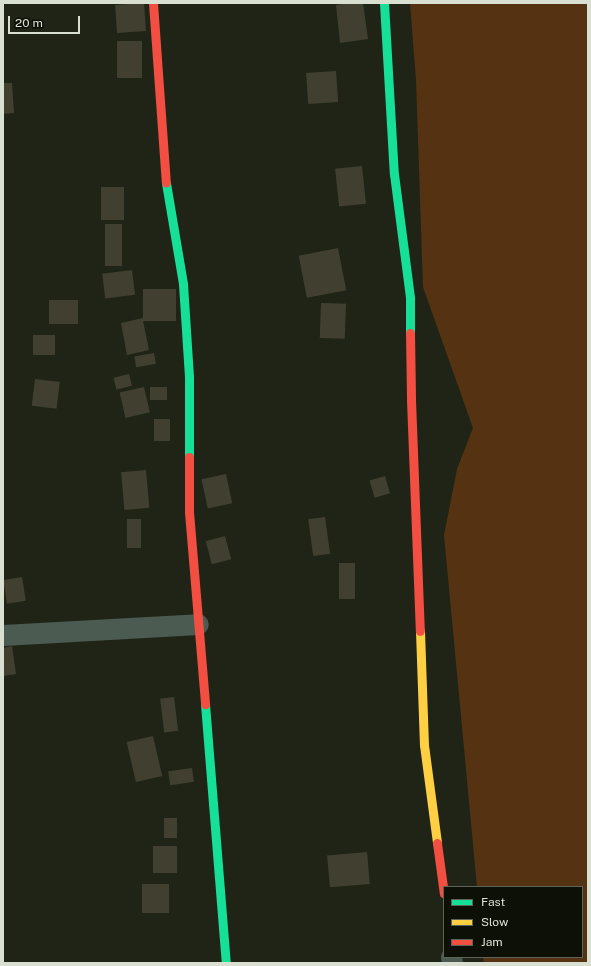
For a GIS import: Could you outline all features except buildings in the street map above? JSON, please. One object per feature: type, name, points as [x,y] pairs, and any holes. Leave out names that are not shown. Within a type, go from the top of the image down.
[{"type":"street","points":[[153,3],[165,177],[182,284],[189,377],[189,512],[226,963]]},
{"type":"street","points":[[384,3],[394,174],[410,298],[411,400],[424,745],[443,887]]},
{"type":"street","points":[[3,635],[198,624]]},
{"type":"shaded area","points":[[410,3],[588,3],[588,963],[484,963],[483,958],[583,958],[583,886],[477,886],[444,535],[457,469],[473,428],[423,287],[416,80]]},
{"type":"traffic: fast","points":[[384,3],[394,174],[410,298],[410,333]]},
{"type":"traffic: fast","points":[[166,183],[183,284],[189,377],[189,457]]},
{"type":"traffic: fast","points":[[205,704],[226,963]]},
{"type":"traffic: slow","points":[[420,631],[424,745],[437,843]]},
{"type":"traffic: jam","points":[[153,3],[166,183]]},
{"type":"traffic: jam","points":[[410,333],[411,400],[420,631]]},
{"type":"traffic: jam","points":[[189,457],[189,512],[205,704]]},
{"type":"traffic: jam","points":[[437,843],[443,887]]}]
